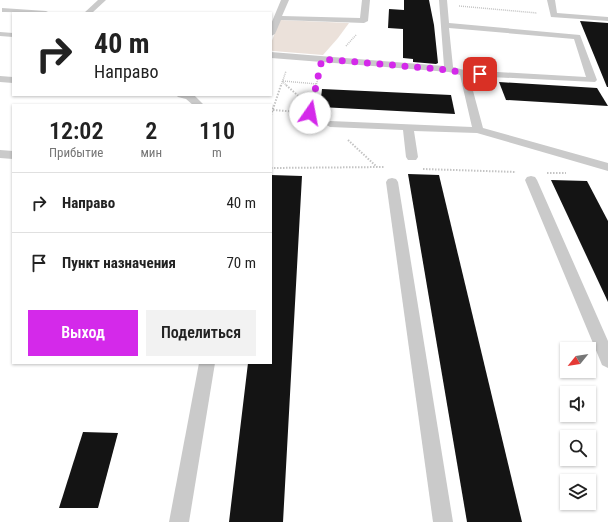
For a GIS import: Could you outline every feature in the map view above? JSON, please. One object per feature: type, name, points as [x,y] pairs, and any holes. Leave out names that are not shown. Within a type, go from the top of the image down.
[{"type":"lane","points":[[89,12],[102,0]]},
{"type":"lane","points":[[272,32],[285,0]]},
{"type":"lane","points":[[278,18],[364,21],[366,0]]},
{"type":"lane","points":[[551,0],[554,15],[608,20]]},
{"type":"lane","points":[[443,2],[449,70]]},
{"type":"lane","points":[[2,12],[14,3]]},
{"type":"lane","points":[[2,12],[12,12]]},
{"type":"lane","points":[[272,55],[449,70],[464,73],[592,80],[577,37],[445,25]]},
{"type":"lane","points":[[0,34],[12,35]]},
{"type":"lane","points":[[464,73],[478,130]]},
{"type":"lane","points":[[0,79],[12,80]]},
{"type":"lane","points":[[189,96],[198,104]]},
{"type":"lane","points":[[330,124],[478,130],[608,167]]},
{"type":"lane","points":[[408,127],[412,157]]},
{"type":"lane","points":[[0,154],[12,155]]},
{"type":"lane","points":[[525,176],[608,360]]},
{"type":"lane","points":[[392,182],[443,522]]},
{"type":"lane","points":[[179,522],[207,364]]},
{"type":"path","points":[[443,2],[554,15]]},
{"type":"path","points":[[290,57],[273,110],[310,113],[317,84],[326,60],[353,40],[364,21]]},
{"type":"path","points":[[282,81],[317,84]]},
{"type":"path","points":[[272,168],[385,168]]},
{"type":"path","points":[[416,169],[525,176]]},
{"type":"path","points":[[543,172],[566,173]]},
{"type":"shaded area","points":[[280,20],[349,23],[323,55],[273,51],[272,40]]},
{"type":"building","points":[[404,0],[429,0],[434,25],[438,63],[413,62],[413,59],[403,58],[403,29],[388,28],[389,9],[404,10]]},
{"type":"building","points":[[580,21],[608,23],[608,87],[607,87]]},
{"type":"building","points":[[499,82],[597,88],[608,106],[506,100]]},
{"type":"building","points":[[322,89],[451,95],[455,114],[320,107]]},
{"type":"building","points":[[408,174],[439,175],[522,522],[467,522]]},
{"type":"building","points":[[272,175],[302,176],[283,522],[229,522],[248,364],[272,364]]},
{"type":"building","points":[[551,180],[587,181],[608,221],[608,302]]},
{"type":"building","points":[[83,432],[118,433],[98,508],[59,508]]},
{"type":"route","points":[[310,113],[322,59],[480,74]]}]
